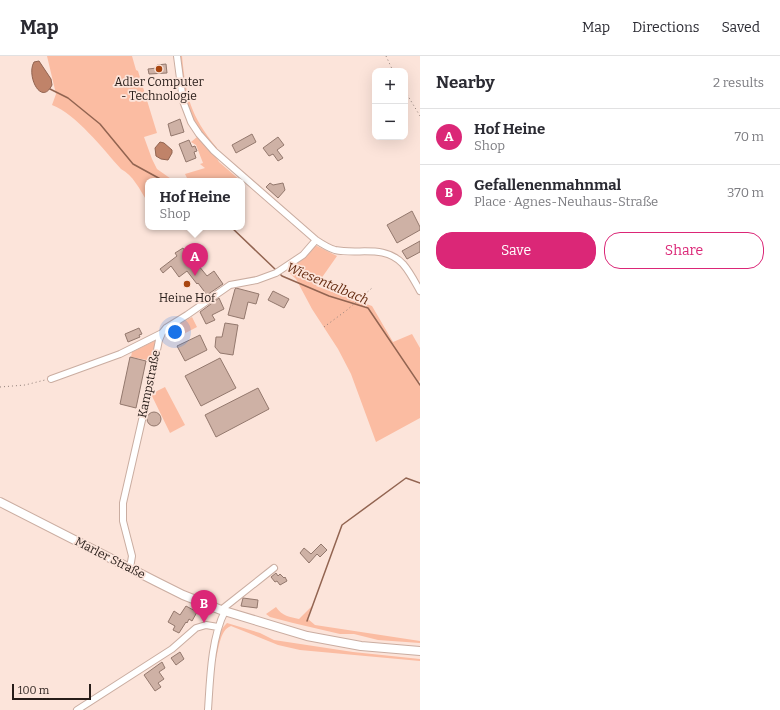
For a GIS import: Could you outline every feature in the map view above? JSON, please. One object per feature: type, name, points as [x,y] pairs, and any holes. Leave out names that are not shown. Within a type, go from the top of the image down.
[{"type":"main road","name":"Marler Straße","points":[[0,502],[183,595],[223,611],[307,636],[361,646],[420,651]]},
{"type":"street","points":[[177,56],[183,101],[191,122],[214,151],[245,178]]},
{"type":"street","points":[[245,178],[316,240],[328,247],[336,250],[374,251],[391,255],[403,264],[420,291]]},
{"type":"street","name":"Kampstraße","points":[[130,568],[132,556],[123,521],[123,503],[159,340],[162,333],[166,328],[230,285],[257,280],[283,269],[303,255],[316,240]]},
{"type":"street","points":[[51,379],[85,368],[120,354],[162,333]]},
{"type":"street","points":[[208,710],[218,627],[223,611],[273,569]]},
{"type":"street","points":[[77,710],[172,649],[196,628],[206,625],[218,627]]},
{"type":"path","points":[[386,56],[392,68]]},
{"type":"path","points":[[408,96],[420,116]]},
{"type":"path","points":[[324,327],[372,288]]},
{"type":"path","points":[[0,387],[24,385],[51,379]]},
{"type":"shaded area","points":[[47,56],[132,56],[157,133],[144,137],[157,169],[170,178],[145,178],[145,198],[133,179],[121,169],[80,124],[52,105],[56,94]]},
{"type":"shaded area","points":[[179,56],[182,56],[185,83],[195,115],[217,148],[215,148],[202,134],[189,112],[184,95]]},
{"type":"shaded area","points":[[39,61],[51,79],[52,85],[48,91],[43,93],[36,87],[32,74],[34,62]]},
{"type":"shaded area","points":[[197,137],[218,159],[219,162],[238,178],[187,178],[185,174],[205,168],[200,164],[203,163],[196,145],[191,142]]},
{"type":"shaded area","points":[[160,142],[164,143],[172,150],[168,160],[161,159],[156,156],[155,148]]},
{"type":"shaded area","points":[[315,245],[337,256],[316,286],[372,306],[393,342],[412,334],[420,348],[420,418],[376,442],[351,374],[338,349],[312,309],[296,279],[285,269]]},
{"type":"shaded area","points":[[192,317],[197,327],[174,339],[169,330]]},
{"type":"shaded area","points":[[156,340],[152,361],[131,357],[132,352]]},
{"type":"shaded area","points":[[165,387],[185,425],[170,433],[151,394]]},
{"type":"shaded area","points":[[312,606],[308,619],[315,625],[420,641],[420,643],[378,640],[354,634],[340,634],[270,617],[266,614],[276,607],[289,617],[299,619]]},
{"type":"shaded area","points":[[227,623],[260,633],[274,640],[353,652],[420,659],[420,661],[300,650],[278,645],[231,626],[227,628],[222,636],[215,662],[218,636]]},
{"type":"building","points":[[166,64],[167,73],[149,74],[148,69],[157,68],[157,65]]},
{"type":"building","points":[[180,119],[184,132],[171,136],[168,124]]},
{"type":"building","points":[[252,134],[256,142],[236,153],[232,145]]},
{"type":"building","points":[[278,137],[284,145],[277,150],[283,158],[278,161],[273,154],[269,156],[263,148]]},
{"type":"building","points":[[189,140],[192,147],[195,146],[197,151],[194,152],[196,158],[186,162],[179,144]]},
{"type":"building","points":[[270,183],[273,185],[283,183],[285,190],[278,198],[266,187]]},
{"type":"building","points":[[412,211],[420,230],[397,243],[387,225]]},
{"type":"building","points":[[420,241],[420,252],[407,259],[402,251]]},
{"type":"building","points":[[183,248],[207,276],[214,271],[223,284],[207,295],[187,271],[179,277],[171,266],[163,273],[160,269],[177,256],[175,253]]},
{"type":"building","points":[[236,288],[259,294],[256,304],[248,302],[244,319],[228,315]]},
{"type":"building","points":[[273,291],[289,299],[284,308],[268,300]]},
{"type":"building","points":[[219,298],[224,309],[212,315],[215,320],[206,324],[200,312]]},
{"type":"building","points":[[225,323],[238,325],[233,355],[220,353],[215,347],[216,337],[222,337]]},
{"type":"building","points":[[139,328],[142,334],[139,335],[140,337],[128,342],[125,334]]},
{"type":"building","points":[[200,335],[207,350],[185,361],[177,346]]},
{"type":"building","points":[[130,357],[146,361],[136,408],[120,404]]},
{"type":"building","points":[[220,358],[236,388],[201,406],[185,376]]},
{"type":"building","points":[[258,388],[269,409],[216,437],[205,415]]},
{"type":"building","points":[[151,412],[157,412],[161,416],[161,422],[157,426],[151,426],[147,422],[147,416]]},
{"type":"building","points":[[321,544],[327,550],[320,557],[317,554],[309,563],[300,553],[304,548],[311,554]]},
{"type":"building","points":[[276,573],[278,576],[280,574],[284,578],[285,577],[287,581],[280,585],[277,581],[275,582],[271,577]]},
{"type":"building","points":[[243,598],[258,600],[257,608],[241,606]]},
{"type":"building","points":[[186,606],[197,612],[192,621],[189,619],[179,633],[173,630],[175,626],[168,622],[174,611],[180,615]]},
{"type":"building","points":[[180,652],[184,659],[176,665],[171,658]]},
{"type":"building","points":[[162,662],[165,668],[159,672],[164,679],[158,683],[161,687],[155,691],[144,675]]},
{"type":"waterway","name":"Wiesentalbach","points":[[50,89],[68,98],[100,124],[133,164],[159,178]]},
{"type":"waterway","name":"Wiesentalbach","points":[[234,230],[276,270]]},
{"type":"waterway","name":"Wiesentalbach","points":[[279,273],[282,276],[329,296],[368,308],[420,385]]},
{"type":"waterway","points":[[307,621],[342,525],[406,478],[420,483]]},
{"type":"place","name":"Adler Computer - Technologie","points":[[159,69]]},
{"type":"place","name":"Hof Heine","points":[[195,276]]},
{"type":"place","name":"Heine Hof","points":[[187,284]]},
{"type":"place","name":"Gefallenenmahnmal","points":[[204,623]]}]
